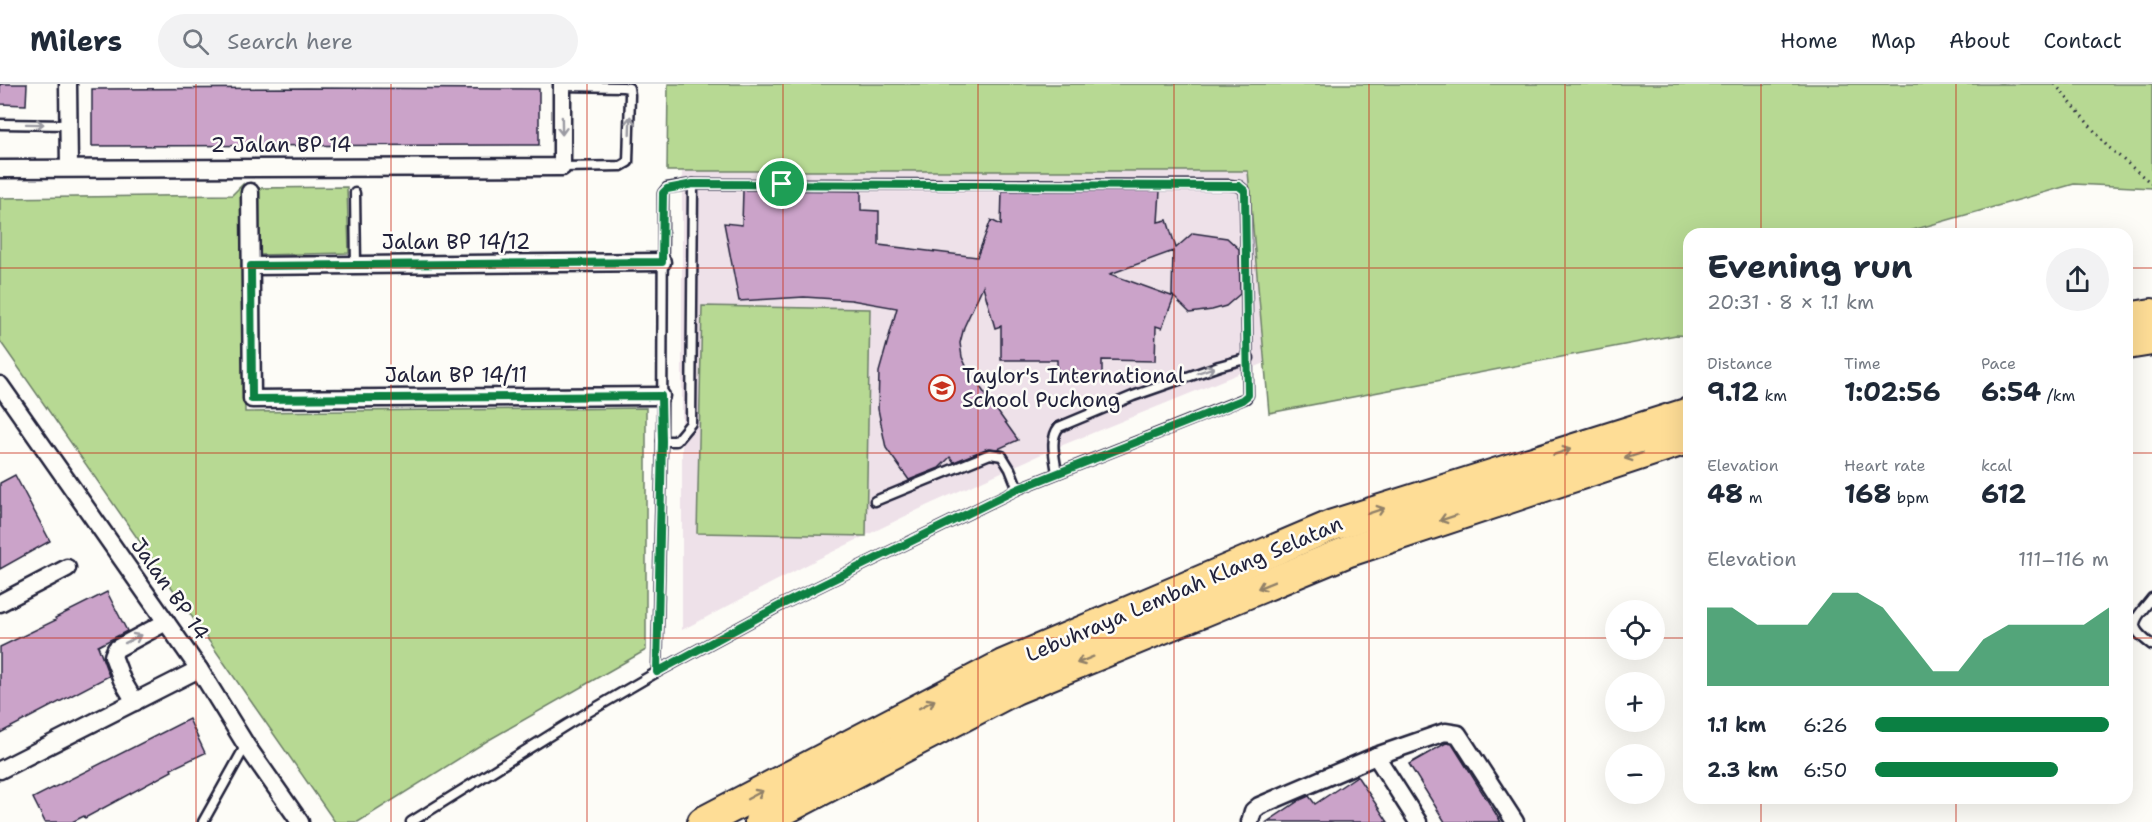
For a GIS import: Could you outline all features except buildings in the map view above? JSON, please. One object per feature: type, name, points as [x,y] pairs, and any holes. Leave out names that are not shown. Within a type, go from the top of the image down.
[{"type":"highway","points":[[2133,317],[2152,314]]},
{"type":"highway","points":[[2133,343],[2152,340]]},
{"type":"highway","name":"Lebuhraya Lembah Klang Selatan","points":[[703,822],[1003,664],[1333,525],[1683,415]]},
{"type":"highway","name":"Lebuhraya Lembah Klang Selatan","points":[[760,822],[1015,689],[1350,551],[1683,440]]},
{"type":"street","points":[[68,84],[69,168]]},
{"type":"street","points":[[562,85],[562,167]]},
{"type":"street","name":"2 Jalan BP 14","points":[[0,169],[562,167]]},
{"type":"street","points":[[250,192],[251,266]]},
{"type":"street","name":"Jalan BP 14/12","points":[[251,266],[662,262]]},
{"type":"street","name":"Jalan BP 14/11","points":[[251,266],[252,399],[661,396]]},
{"type":"street","name":"Jalan BP 14","points":[[0,385],[199,669],[246,746],[300,822]]},
{"type":"street","points":[[0,603],[67,568]]},
{"type":"street","points":[[135,702],[122,680],[113,656],[116,649],[166,622]]},
{"type":"street","points":[[0,770],[199,669]]},
{"type":"street","points":[[1250,822],[1258,806],[1376,756],[1445,732],[1458,734],[1515,822]]},
{"type":"street","points":[[1376,756],[1418,822]]},
{"type":"lane","points":[[562,85],[623,87],[629,88],[630,95],[628,162],[621,166],[562,167]]},
{"type":"lane","points":[[0,124],[69,124]]},
{"type":"lane","points":[[662,441],[676,441],[691,423],[693,184]]},
{"type":"lane","points":[[411,822],[568,724],[657,672],[781,605],[1018,489],[1246,398],[1249,358],[1245,191],[1239,186],[693,184],[667,189],[663,193],[662,441],[657,672]]},
{"type":"lane","points":[[355,193],[356,265]]},
{"type":"lane","points":[[1057,473],[1053,449],[1054,433],[1059,427],[1133,396],[1249,358]]},
{"type":"lane","points":[[875,501],[990,454],[1002,456],[1018,489]]},
{"type":"lane","points":[[2152,598],[2134,626],[2137,633],[2152,645]]},
{"type":"lane","points":[[203,822],[246,746]]},
{"type":"path","points":[[2055,84],[2107,146],[2152,184]]},
{"type":"shaded area","name":"Taylor's International School Puchong","points":[[682,171],[1248,171],[1265,363],[1053,449],[928,505],[682,630]]},
{"type":"green space","points":[[668,84],[2152,84],[2152,188],[2074,184],[1920,228],[1683,228],[1683,336],[1676,335],[1269,413],[1248,171],[667,171]]},
{"type":"green space","points":[[243,184],[245,412],[646,408],[646,650],[487,741],[358,822],[335,822],[0,341],[0,198],[232,195]]},
{"type":"green space","points":[[347,187],[349,253],[259,255],[258,188]]},
{"type":"green space","points":[[702,306],[870,309],[866,536],[697,533]]},
{"type":"place","name":"Taylor's International School Puchong","points":[[942,388]]},
{"type":"route","points":[[693,184],[782,184],[1239,186],[1245,191],[1248,395],[1242,400],[1018,489],[781,605],[657,672],[661,396],[252,399],[251,266],[662,262],[663,193],[667,189],[693,184]]}]
